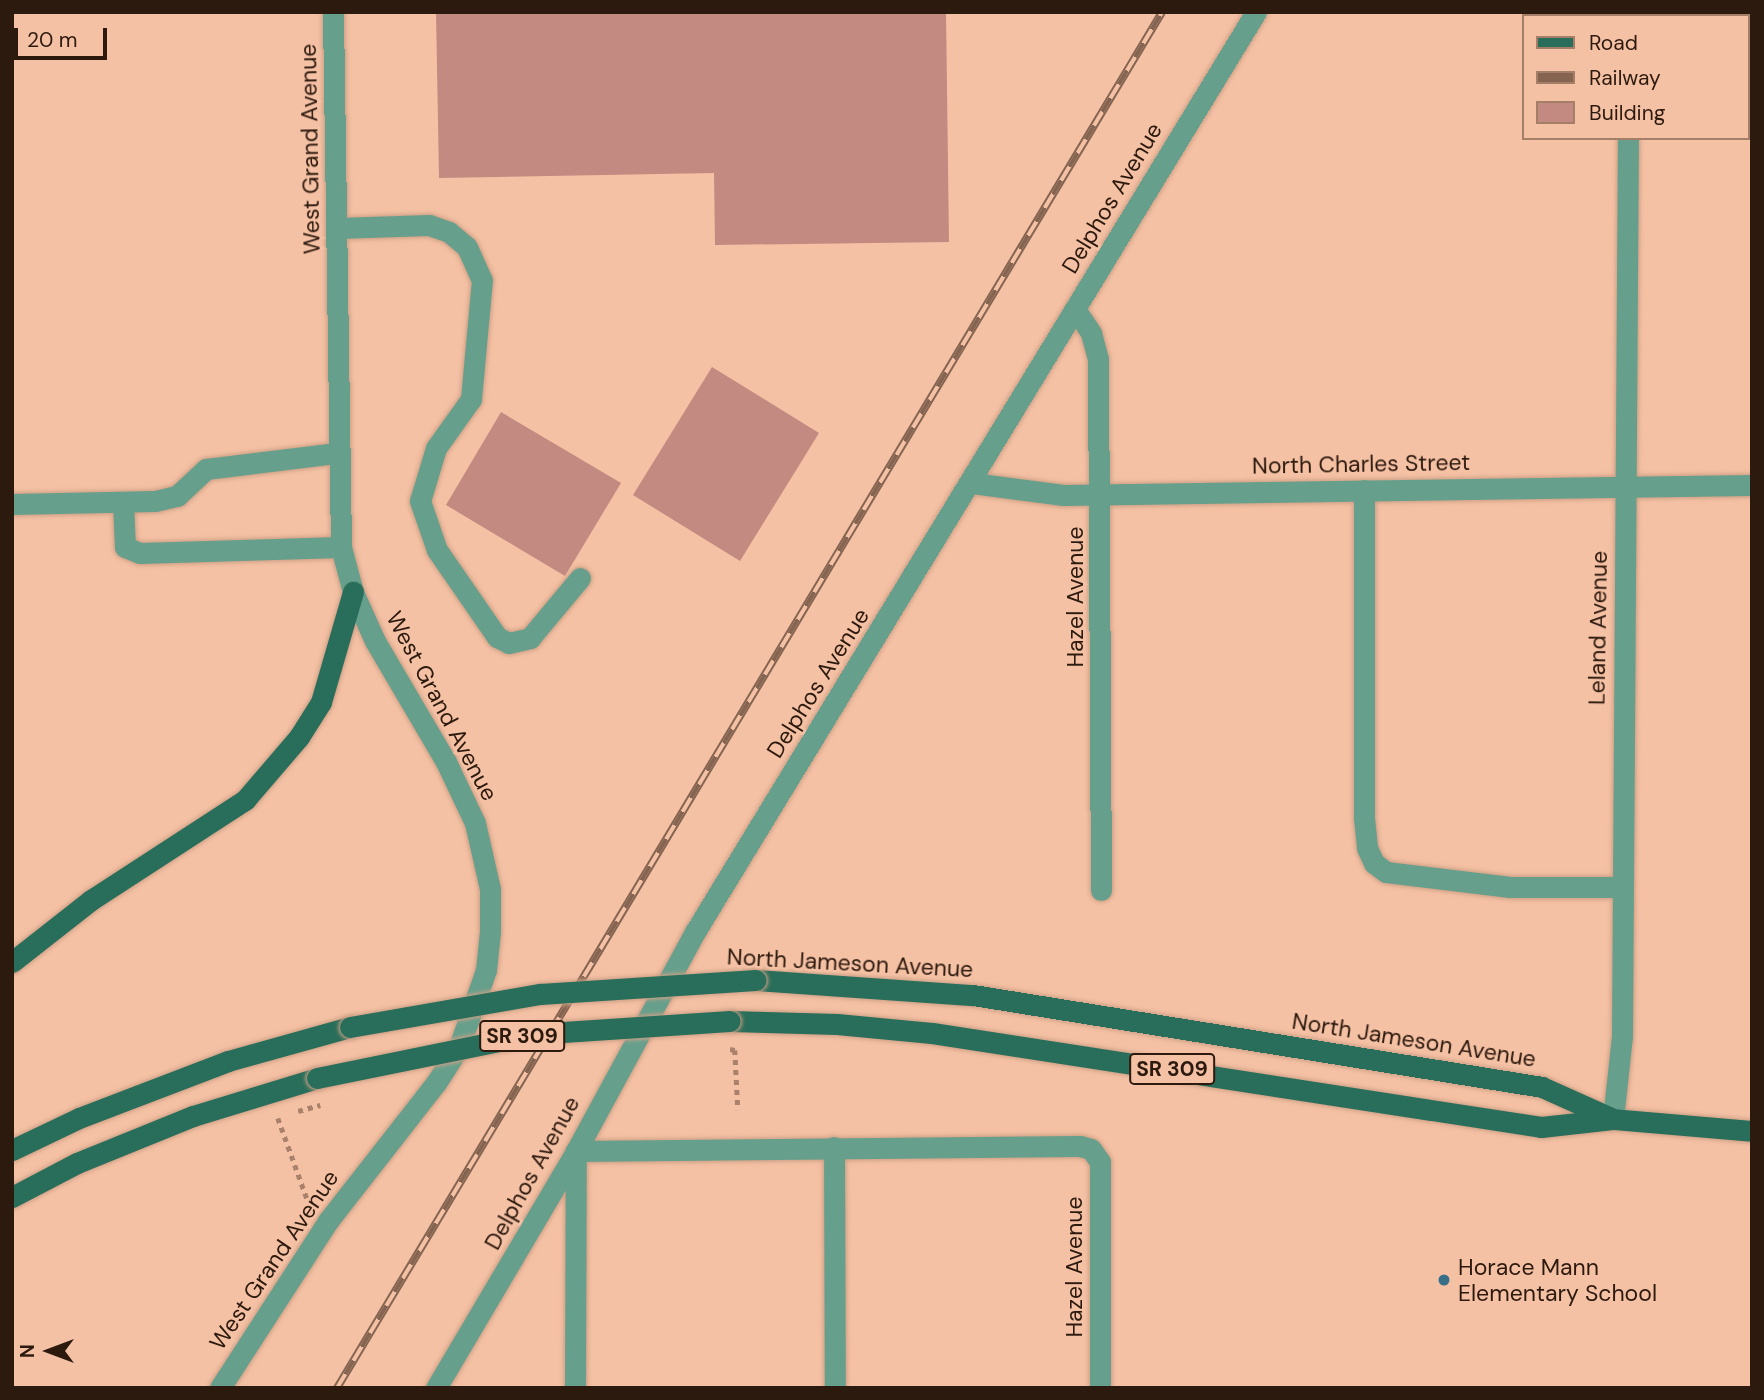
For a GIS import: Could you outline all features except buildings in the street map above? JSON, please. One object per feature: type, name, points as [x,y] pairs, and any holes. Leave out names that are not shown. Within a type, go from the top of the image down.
[{"type":"main road","points":[[12,962],[91,900],[245,800],[299,737],[321,702],[353,592]]},
{"type":"main road","name":"North Jameson Avenue","points":[[12,1150],[79,1118],[228,1061],[349,1027],[540,994],[756,980],[973,995],[1542,1087],[1613,1119]]},
{"type":"main road","name":"North Jameson Avenue","points":[[12,1196],[77,1163],[193,1116],[317,1078],[533,1034],[730,1021],[837,1024],[932,1033],[1541,1126],[1613,1119],[1752,1131]]},
{"type":"street","name":"West Grand Avenue","points":[[220,1388],[328,1221],[436,1083],[459,1046],[486,970],[490,889],[475,823],[353,592],[341,547],[337,453],[338,228],[334,12]]},
{"type":"street","name":"Delphos Avenue","points":[[436,1388],[576,1151],[695,932],[972,483],[1256,12]]},
{"type":"street","name":"Leland Avenue","points":[[1613,1119],[1622,1036],[1621,887],[1629,140]]},
{"type":"street","points":[[338,228],[429,225],[449,232],[467,247],[482,280],[471,399],[436,448],[421,501],[437,550],[497,638],[509,643],[530,638],[580,578]]},
{"type":"street","name":"Hazel Avenue","points":[[1075,309],[1091,333],[1098,359],[1101,494],[1101,890]]},
{"type":"street","points":[[12,504],[123,502],[177,496],[206,469],[337,453]]},
{"type":"street","name":"North Charles Street","points":[[972,483],[1018,492],[1101,494],[1752,485]]},
{"type":"street","points":[[1364,490],[1364,818],[1374,863],[1386,872],[1510,887],[1621,887]]},
{"type":"street","points":[[123,502],[125,547],[140,553],[341,547]]},
{"type":"street","points":[[575,1388],[576,1151],[834,1147],[835,1388]]},
{"type":"street","name":"Hazel Avenue","points":[[834,1147],[1091,1149],[1100,1171],[1100,1388]]},
{"type":"path","points":[[719,1049],[735,1050],[738,1110]]},
{"type":"path","points":[[299,1111],[324,1104]]},
{"type":"path","points":[[277,1121],[303,1190]]},
{"type":"railway","points":[[337,1388],[1162,12]]},
{"type":"place","name":"Horace Mann Elementary School","points":[[1444,1280]]}]
